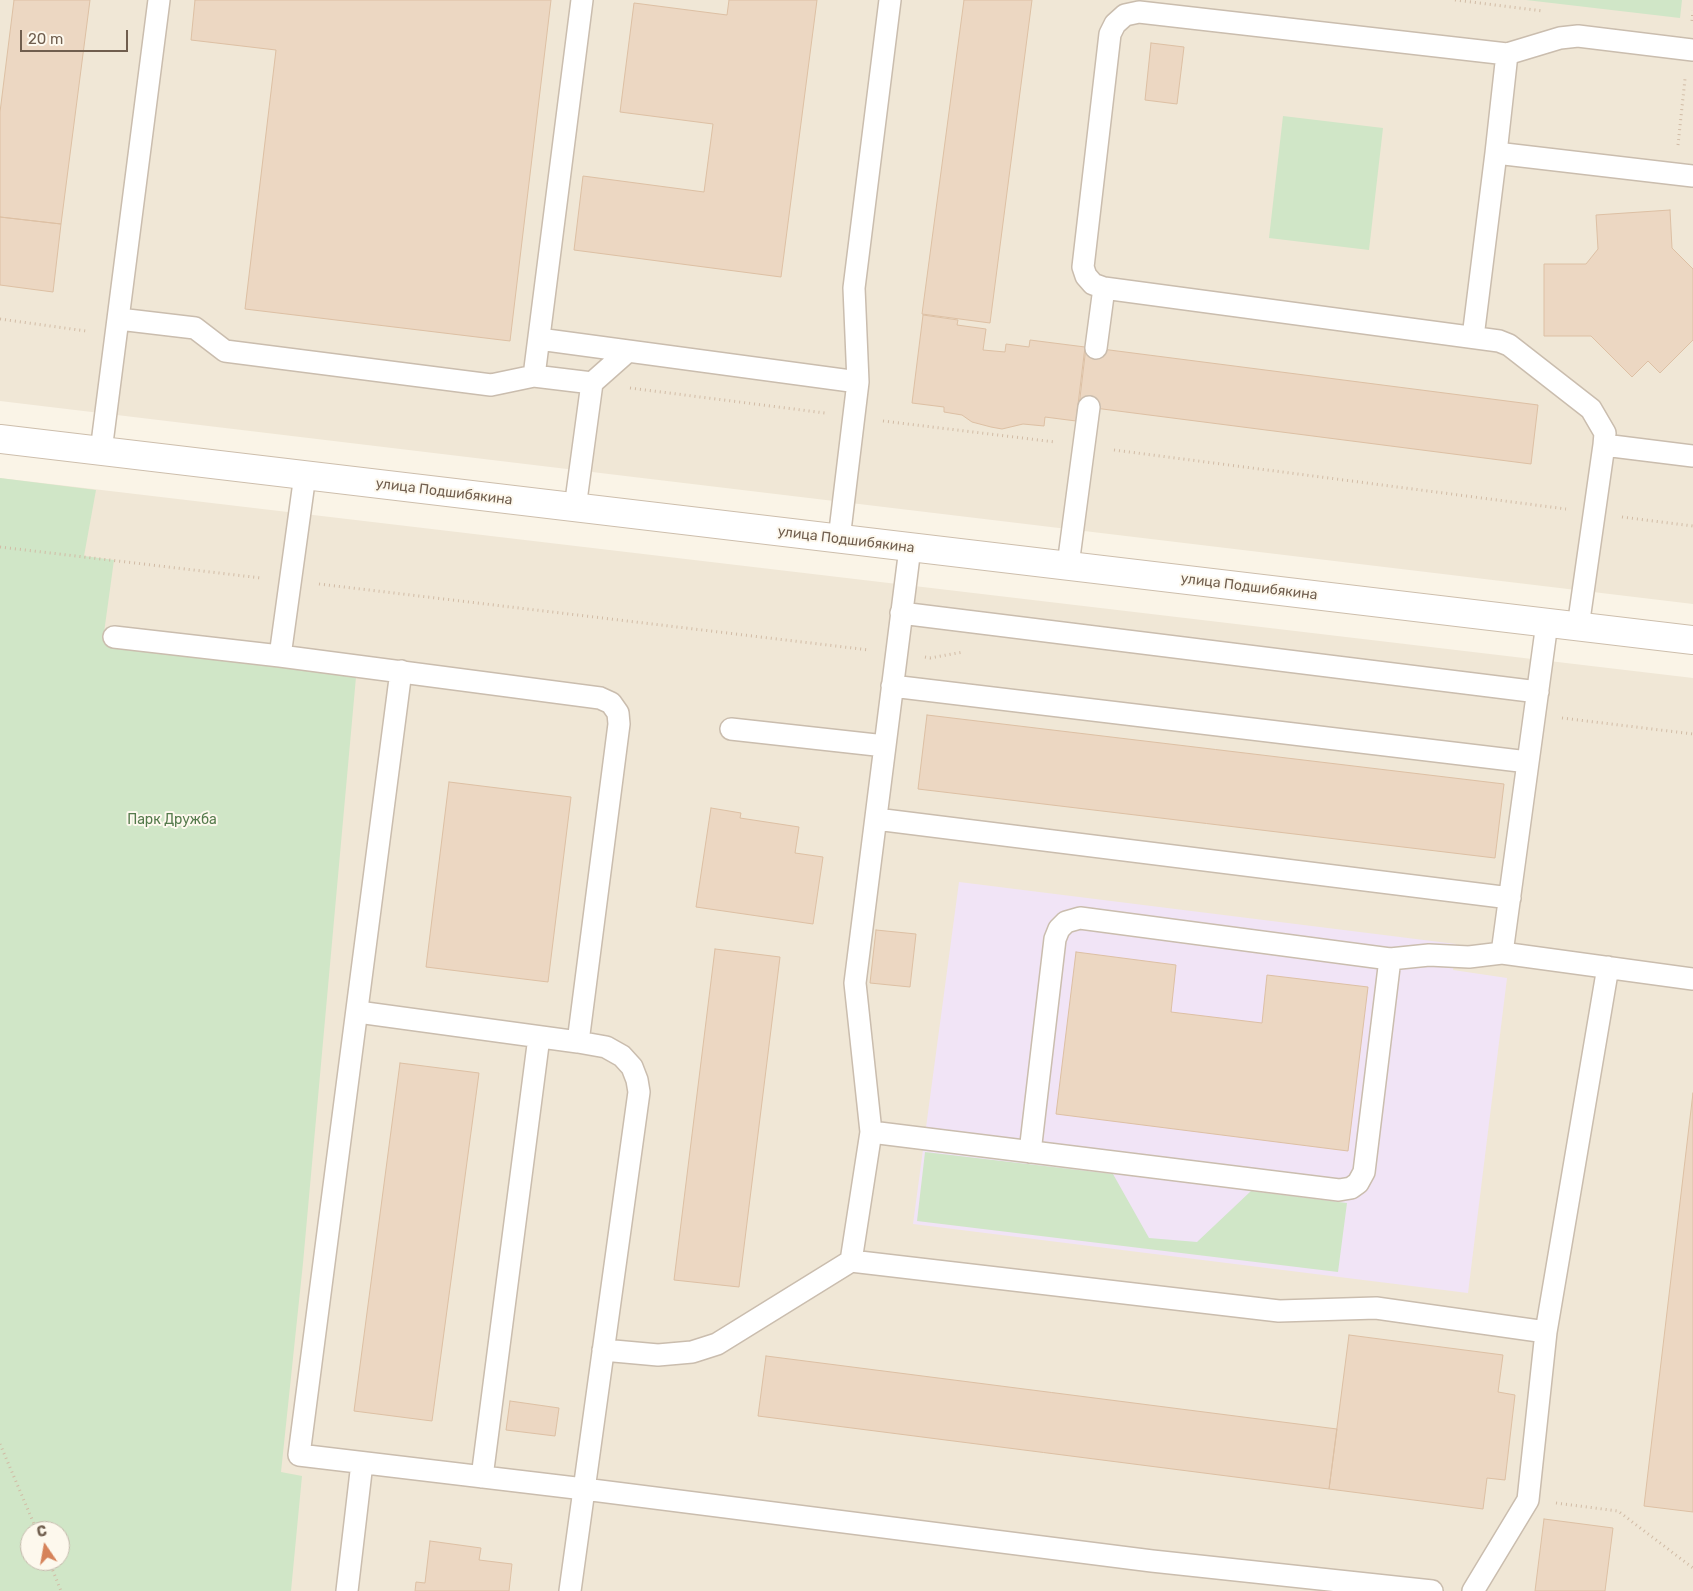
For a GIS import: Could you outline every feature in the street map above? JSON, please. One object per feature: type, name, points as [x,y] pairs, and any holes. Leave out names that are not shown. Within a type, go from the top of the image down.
[{"type":"street","name":"улица Подшибякина","points":[[0,439],[1693,640]]},
{"type":"lane","points":[[102,451],[158,0]]},
{"type":"lane","points":[[534,376],[582,0]]},
{"type":"lane","points":[[839,539],[858,382],[854,288],[890,0]]},
{"type":"lane","points":[[1578,627],[1605,434],[1591,409],[1509,345],[1499,341],[1473,337],[1104,288],[1093,284],[1086,276],[1083,267],[1110,34],[1115,24],[1125,16],[1139,12],[1507,54],[1560,38],[1578,36],[1691,50]]},
{"type":"lane","points":[[1473,337],[1507,54]]},
{"type":"lane","points":[[1496,153],[1684,175]]},
{"type":"lane","points":[[1096,348],[1104,288]]},
{"type":"lane","points":[[118,327],[195,328],[225,351],[491,385],[534,376],[592,383]]},
{"type":"lane","points":[[539,339],[858,382]]},
{"type":"lane","points":[[575,508],[592,383],[627,352]]},
{"type":"lane","points":[[1068,565],[1089,407]]},
{"type":"lane","points":[[1604,445],[1693,456]]},
{"type":"lane","points":[[280,656],[306,475]]},
{"type":"lane","points":[[851,1261],[871,1132],[855,983],[910,548]]},
{"type":"lane","points":[[901,613],[1538,692]]},
{"type":"lane","points":[[1502,953],[1547,623]]},
{"type":"lane","points":[[114,637],[401,671],[600,698],[611,703],[618,713],[619,724],[578,1042]]},
{"type":"lane","points":[[401,671],[299,1455],[1152,1561],[1432,1591]]},
{"type":"lane","points":[[892,686],[1528,762]]},
{"type":"lane","points":[[731,729],[885,746]]},
{"type":"lane","points":[[876,819],[1510,898]]},
{"type":"lane","points":[[1030,1152],[1055,939],[1059,929],[1066,922],[1080,918],[1390,959],[1430,955],[1469,957],[1502,953],[1693,979]]},
{"type":"lane","points":[[871,1132],[1339,1190],[1352,1188],[1358,1183],[1364,1172],[1390,959]]},
{"type":"lane","points":[[1473,1591],[1528,1500],[1546,1332],[1608,967]]},
{"type":"lane","points":[[358,1012],[606,1047],[622,1056],[632,1067],[637,1080],[639,1092],[570,1591]]},
{"type":"lane","points":[[482,1477],[539,1037]]},
{"type":"lane","points":[[603,1350],[658,1355],[692,1352],[717,1344],[851,1261],[1279,1311],[1376,1308],[1546,1332]]},
{"type":"lane","points":[[347,1591],[362,1463]]},
{"type":"path","points":[[1684,175],[1693,11]]},
{"type":"path","points":[[0,319],[118,327]]},
{"type":"path","points":[[592,383],[1693,526]]},
{"type":"path","points":[[0,547],[930,658],[969,651]]},
{"type":"path","points":[[1535,715],[1693,734]]},
{"type":"path","points":[[0,1444],[33,1521]]},
{"type":"path","points":[[1528,1500],[1618,1511],[1693,1568]]},
{"type":"path","points":[[53,1571],[61,1591]]},
{"type":"shaded area","points":[[0,0],[1693,0],[1693,604],[0,401]]},
{"type":"shaded area","points":[[0,478],[1693,678],[1693,1591],[0,1591]]},
{"type":"shaded area","points":[[959,882],[1456,944],[1453,970],[1507,978],[1468,1293],[913,1224]]},
{"type":"green space","points":[[1526,0],[1682,0],[1680,18]]},
{"type":"green space","points":[[1283,116],[1383,128],[1369,250],[1269,238]]},
{"type":"green space","name":"Парк Дружба","points":[[0,478],[96,490],[84,556],[114,560],[103,640],[357,666],[303,1263],[281,1472],[302,1476],[291,1591],[0,1591]]},
{"type":"green space","points":[[925,1152],[1113,1174],[1149,1238],[1197,1242],[1251,1191],[1347,1203],[1338,1272],[917,1221]]},
{"type":"building","points":[[14,0],[90,0],[61,224],[0,217],[0,112]]},
{"type":"building","points":[[195,0],[551,0],[510,341],[245,309],[276,50],[191,40]]},
{"type":"building","points":[[729,0],[817,0],[781,277],[574,250],[583,176],[704,192],[713,124],[620,112],[634,3],[727,15]]},
{"type":"building","points":[[964,0],[1032,0],[990,323],[922,314]]},
{"type":"building","points":[[1151,43],[1184,47],[1177,104],[1145,100]]},
{"type":"building","points":[[1670,210],[1672,248],[1693,269],[1693,340],[1660,373],[1648,361],[1632,377],[1591,336],[1544,336],[1544,264],[1586,264],[1598,249],[1596,215]]},
{"type":"building","points":[[0,217],[61,224],[53,292],[0,285]]},
{"type":"building","points":[[923,315],[958,320],[957,325],[986,329],[983,350],[1005,352],[1006,344],[1029,347],[1030,340],[1085,347],[1076,421],[1045,417],[1044,426],[1023,424],[1002,429],[972,422],[962,415],[944,412],[944,407],[912,403]]},
{"type":"building","points":[[1086,347],[1538,405],[1531,464],[1079,406]]},
{"type":"building","points":[[927,715],[1504,784],[1495,858],[918,789]]},
{"type":"building","points":[[449,782],[571,797],[548,982],[426,967]]},
{"type":"building","points":[[711,808],[741,813],[740,818],[799,827],[795,853],[823,857],[813,924],[696,907]]},
{"type":"building","points":[[876,930],[916,934],[910,987],[870,983]]},
{"type":"building","points":[[715,949],[780,957],[739,1287],[674,1280]]},
{"type":"building","points":[[1076,952],[1176,965],[1171,1012],[1262,1023],[1267,975],[1368,987],[1348,1151],[1056,1114]]},
{"type":"building","points":[[400,1063],[479,1073],[432,1421],[354,1411]]},
{"type":"building","points":[[1693,1093],[1693,1512],[1644,1506]]},
{"type":"building","points":[[1349,1335],[1503,1355],[1498,1392],[1515,1395],[1505,1480],[1487,1478],[1483,1509],[1329,1489]]},
{"type":"building","points":[[766,1356],[1337,1429],[1329,1489],[758,1416]]},
{"type":"building","points":[[510,1401],[559,1408],[555,1436],[506,1430]]},
{"type":"building","points":[[1544,1519],[1613,1528],[1605,1591],[1535,1591]]},
{"type":"building","points":[[430,1541],[481,1548],[479,1560],[512,1564],[509,1591],[415,1591],[416,1582],[425,1583]]}]
